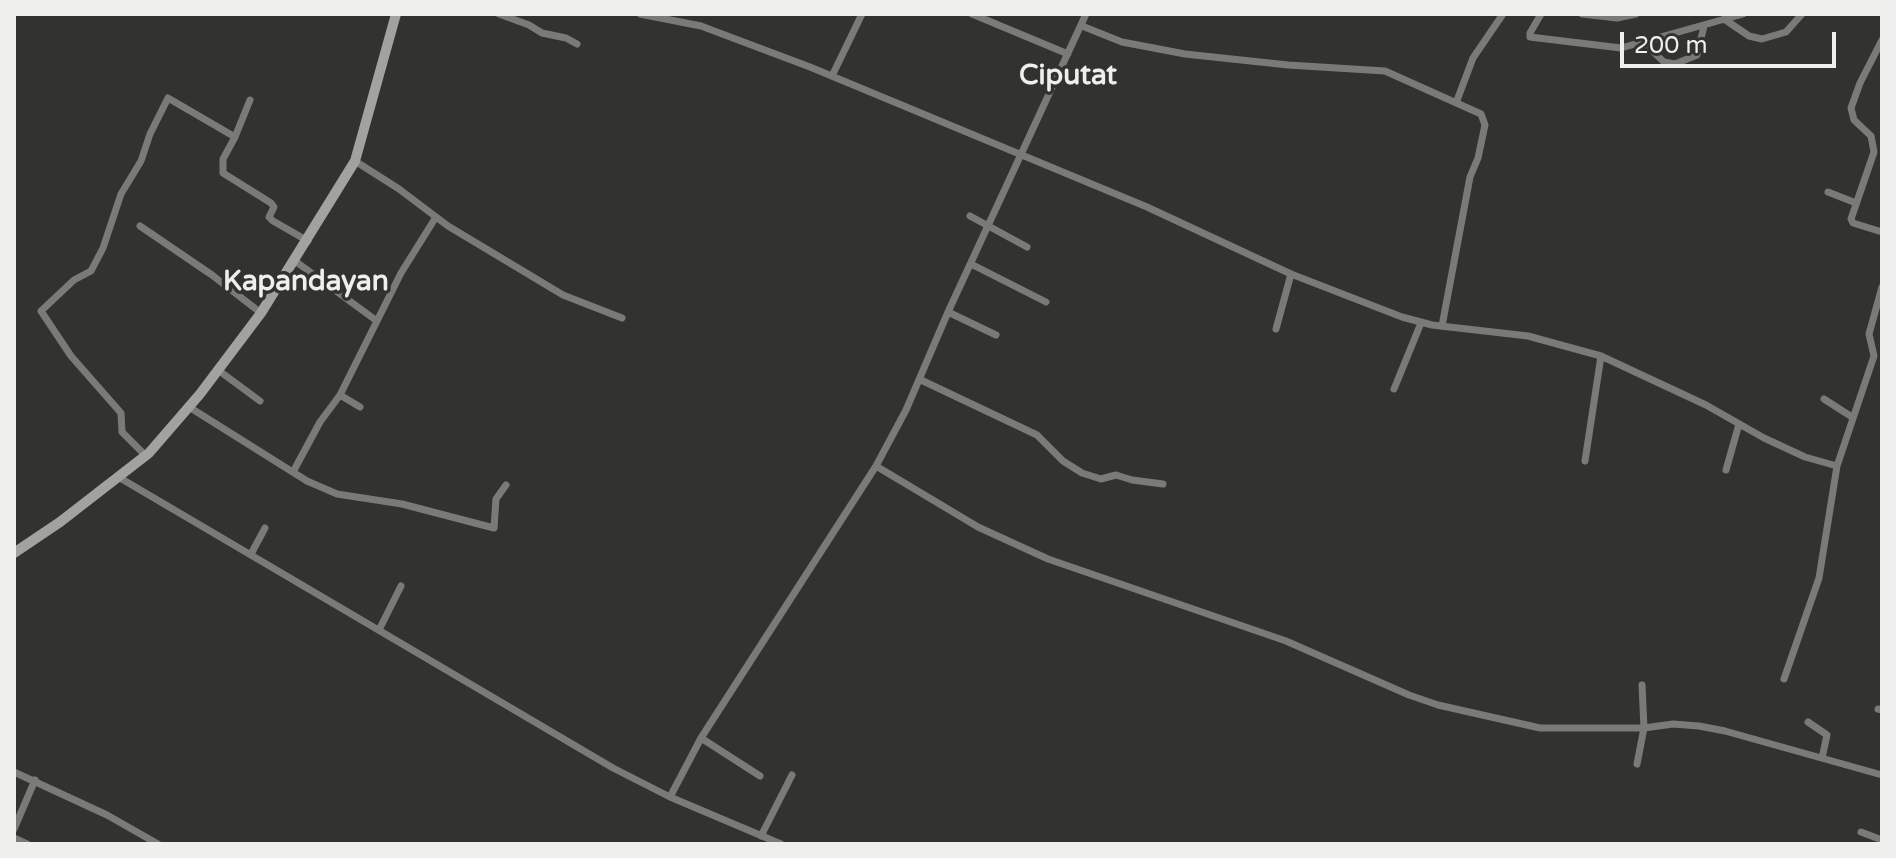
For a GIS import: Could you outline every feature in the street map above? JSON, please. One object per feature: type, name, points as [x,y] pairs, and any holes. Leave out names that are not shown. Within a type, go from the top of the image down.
[{"type":"main road","points":[[14,553],[146,456],[189,407],[261,313],[355,161],[396,14]]},
{"type":"street","points":[[499,14],[577,44]]},
{"type":"street","points":[[640,14],[701,26],[832,76],[1197,229],[1291,274],[1421,323],[1528,336],[1601,356],[1658,381],[1805,457],[1837,466]]},
{"type":"street","points":[[832,76],[862,14]]},
{"type":"street","points":[[972,14],[1068,54]]},
{"type":"street","points":[[670,797],[701,738],[876,466],[921,380],[948,312],[1086,14]]},
{"type":"street","points":[[1456,103],[1470,65],[1503,14]]},
{"type":"street","points":[[1541,14],[1530,37],[1621,48],[1743,14]]},
{"type":"street","points":[[1582,14],[1617,18],[1636,14]]},
{"type":"street","points":[[1644,43],[1664,62],[1675,64],[1697,55],[1707,14]]},
{"type":"street","points":[[1724,19],[1749,36],[1762,39],[1786,32],[1802,14]]},
{"type":"street","points":[[1082,26],[1122,42],[1185,54],[1385,71],[1481,114],[1485,125],[1478,158],[1470,177],[1442,326]]},
{"type":"street","points":[[1882,40],[1851,108],[1854,120],[1871,136],[1874,152],[1851,214],[1853,223],[1882,232]]},
{"type":"street","points":[[146,456],[122,432],[121,413],[71,356],[43,315],[42,308],[74,280],[91,271],[103,248],[121,194],[141,161],[168,98],[235,137]]},
{"type":"street","points":[[250,100],[221,170],[271,203],[274,207],[269,217],[273,221],[308,241]]},
{"type":"street","points":[[355,161],[436,217],[563,295],[622,318]]},
{"type":"street","points":[[1828,192],[1856,203]]},
{"type":"street","points":[[970,216],[1027,247]]},
{"type":"street","points":[[293,472],[320,422],[340,395],[401,273],[436,217]]},
{"type":"street","points":[[140,226],[261,313]]},
{"type":"street","points":[[295,261],[377,321]]},
{"type":"street","points":[[971,264],[1046,302]]},
{"type":"street","points":[[1276,329],[1291,274]]},
{"type":"street","points":[[1784,679],[1819,578],[1837,466],[1874,356],[1869,334],[1882,287]]},
{"type":"street","points":[[948,312],[996,335]]},
{"type":"street","points":[[1394,389],[1421,323]]},
{"type":"street","points":[[1585,461],[1601,356]]},
{"type":"street","points":[[218,370],[260,401]]},
{"type":"street","points":[[921,380],[1037,435],[1063,461],[1082,473],[1101,479],[1116,475],[1163,484]]},
{"type":"street","points":[[340,395],[360,407]]},
{"type":"street","points":[[1824,399],[1852,417]]},
{"type":"street","points":[[189,407],[327,492],[402,504],[494,528],[496,499],[506,485]]},
{"type":"street","points":[[1726,470],[1739,424]]},
{"type":"street","points":[[876,466],[978,527],[1048,559],[1286,641],[1438,705],[1540,728],[1699,726],[1882,775]]},
{"type":"street","points":[[120,478],[613,768],[670,797],[781,844]]},
{"type":"street","points":[[251,554],[265,528]]},
{"type":"street","points":[[379,630],[401,586]]},
{"type":"street","points":[[1637,764],[1644,728],[1642,685]]},
{"type":"street","points":[[1808,722],[1827,735],[1822,758]]},
{"type":"street","points":[[701,738],[760,776]]},
{"type":"street","points":[[14,772],[155,843]]},
{"type":"street","points":[[761,836],[792,775]]},
{"type":"street","points":[[14,829],[35,780]]},
{"type":"street","points":[[1861,832],[1882,840]]},
{"type":"street","points":[[14,838],[27,844]]},
{"type":"district","name":"Ciputat","points":[[1068,77]]},
{"type":"district","name":"Kapandayan","points":[[306,283]]}]
